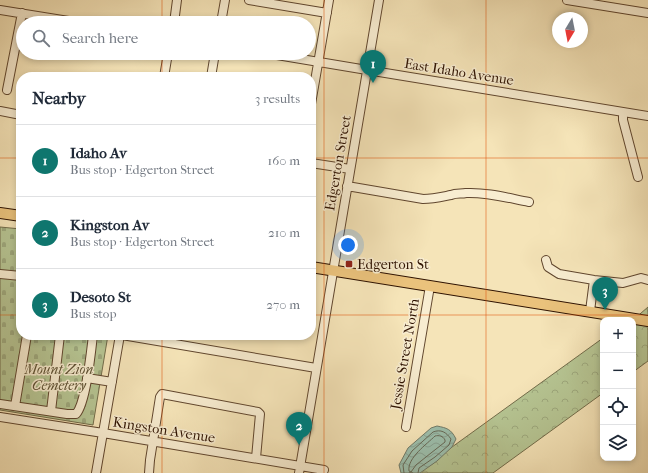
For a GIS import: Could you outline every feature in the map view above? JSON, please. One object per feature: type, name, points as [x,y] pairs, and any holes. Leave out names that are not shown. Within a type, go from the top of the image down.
[{"type":"main road","points":[[0,213],[16,215]]},
{"type":"main road","points":[[316,268],[648,321]]},
{"type":"street","points":[[175,16],[177,0]]},
{"type":"street","points":[[222,16],[225,0]]},
{"type":"street","points":[[249,0],[327,13]]},
{"type":"street","points":[[316,74],[329,0]]},
{"type":"street","name":"Edgerton Street","points":[[299,469],[379,0]]},
{"type":"street","points":[[567,0],[648,13]]},
{"type":"street","points":[[0,10],[40,16]]},
{"type":"street","points":[[7,90],[16,44]]},
{"type":"street","points":[[165,72],[167,60]]},
{"type":"street","points":[[212,72],[214,60]]},
{"type":"street","name":"East Idaho Avenue","points":[[306,60],[648,116]]},
{"type":"street","points":[[0,111],[16,114]]},
{"type":"street","points":[[623,112],[623,120],[638,177]]},
{"type":"street","points":[[316,164],[350,170]]},
{"type":"street","points":[[347,186],[423,199],[440,198],[451,194],[468,193],[484,194],[529,202]]},
{"type":"street","points":[[546,260],[548,267],[559,274],[623,283],[641,278],[648,280]]},
{"type":"street","points":[[0,274],[16,276]]},
{"type":"street","points":[[590,311],[594,280]]},
{"type":"street","name":"Jessie Street North","points":[[406,427],[430,286]]},
{"type":"street","points":[[15,406],[26,340]]},
{"type":"street","points":[[51,411],[59,340]]},
{"type":"street","points":[[0,404],[76,414],[81,404],[87,378],[92,340]]},
{"type":"street","points":[[96,473],[120,340]]},
{"type":"street","points":[[151,340],[316,368]]},
{"type":"street","points":[[87,378],[112,382]]},
{"type":"street","points":[[149,473],[160,397],[162,394],[258,412],[260,414],[256,458]]},
{"type":"street","name":"Kingston Avenue","points":[[0,417],[256,458],[299,469],[324,470]]},
{"type":"green space","name":"Mount Zion Cemetery","points":[[0,227],[16,229],[16,340],[107,340],[93,425],[0,410]]},
{"type":"green space","points":[[648,307],[648,361],[636,370],[636,353],[636,317]]},
{"type":"green space","points":[[600,340],[600,395],[493,473],[416,473]]},
{"type":"water","points":[[437,426],[446,428],[452,433],[456,439],[452,447],[437,461],[420,473],[401,473],[399,465],[408,448],[431,428]]},
{"type":"place","name":"Idaho Av","points":[[373,83]]},
{"type":"place","name":"Edgerton St","points":[[349,264]]},
{"type":"place","name":"Desoto St","points":[[605,310]]},
{"type":"place","name":"Kingston Av","points":[[299,445]]}]
